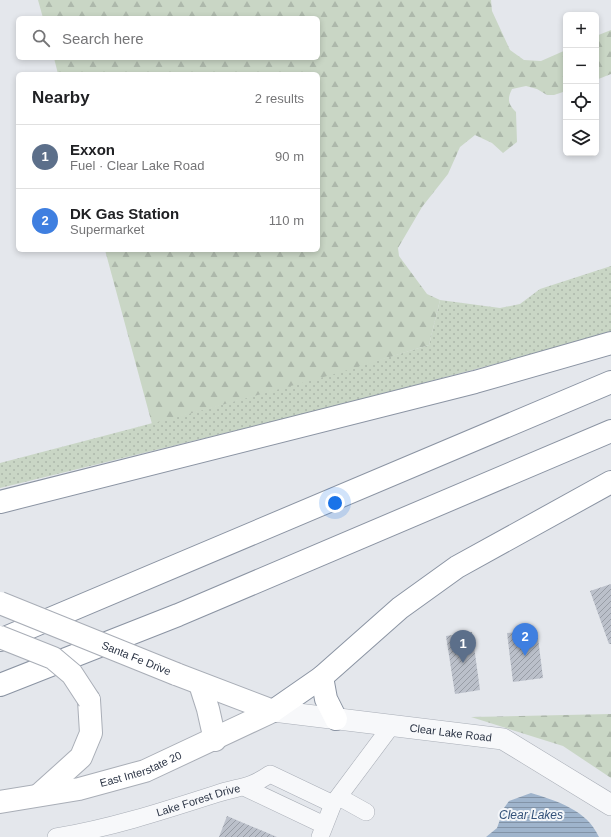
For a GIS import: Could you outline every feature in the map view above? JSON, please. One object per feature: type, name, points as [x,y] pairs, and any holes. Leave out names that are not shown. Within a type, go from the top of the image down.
[{"type":"main road","points":[[0,502],[475,382],[611,343]]},
{"type":"main road","points":[[0,639],[611,382]]},
{"type":"main road","points":[[0,685],[178,615],[611,432]]},
{"type":"main road","name":"East Interstate 20","points":[[0,802],[40,794],[79,789],[145,771],[215,740],[274,711],[322,677],[400,608],[457,567],[611,482]]},
{"type":"main road","name":"Santa Fe Drive","points":[[0,603],[200,684],[274,711]]},
{"type":"main road","points":[[0,639],[53,658],[72,674],[89,700],[91,733],[81,757],[40,794]]},
{"type":"main road","points":[[322,677],[326,699],[336,718]]},
{"type":"main road","points":[[200,684],[208,709],[215,740]]},
{"type":"street","name":"Clear Lake Road","points":[[274,711],[503,739],[611,805]]},
{"type":"street","points":[[246,788],[322,831],[336,801],[392,725]]},
{"type":"street","name":"Lake Forest Drive","points":[[56,837],[87,832],[166,811],[218,793],[246,788],[256,784],[270,774],[336,801]]},
{"type":"street","points":[[336,801],[366,812]]},
{"type":"green space","points":[[38,0],[491,0],[492,11],[510,50],[524,60],[541,61],[563,51],[563,92],[554,95],[547,95],[537,89],[526,86],[512,89],[509,96],[509,101],[516,112],[517,142],[503,153],[492,143],[475,135],[460,147],[448,174],[422,207],[398,248],[399,256],[427,294],[440,300],[429,345],[331,375],[152,424],[106,252],[320,252],[320,72],[58,72],[54,60],[320,60],[320,16],[42,16]]},
{"type":"green space","points":[[611,30],[611,74],[599,79],[599,48],[599,35]]},
{"type":"green space","points":[[611,266],[611,333],[348,403],[0,488],[0,463],[215,406],[429,345],[440,300],[500,308],[520,304],[540,289]]},
{"type":"green space","points":[[611,714],[611,778],[563,746],[471,717]]},
{"type":"water","name":"Clear Lakes","points":[[531,793],[561,803],[579,813],[594,828],[599,837],[486,837],[497,828],[504,808],[509,801]]},
{"type":"building","points":[[611,584],[611,644],[609,644],[590,591]]},
{"type":"building","points":[[537,630],[543,678],[513,682],[507,633]]},
{"type":"building","points":[[472,632],[480,690],[455,694],[446,636]]},
{"type":"building","points":[[227,816],[277,837],[219,837]]},
{"type":"place","name":"DK Gas Station","points":[[525,656]]},
{"type":"place","name":"Exxon","points":[[463,663]]}]
